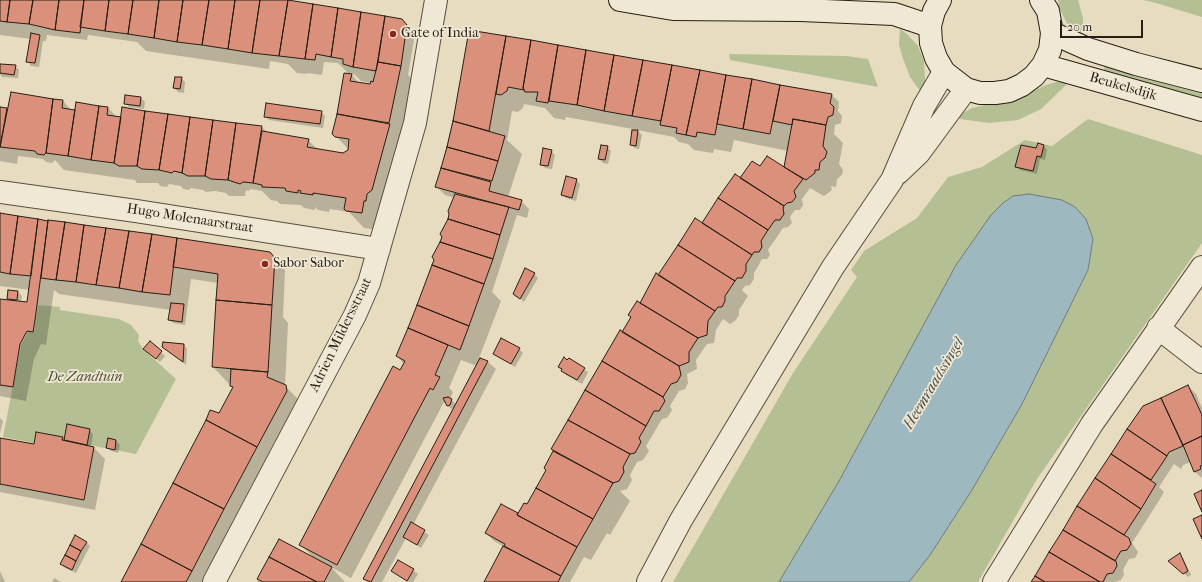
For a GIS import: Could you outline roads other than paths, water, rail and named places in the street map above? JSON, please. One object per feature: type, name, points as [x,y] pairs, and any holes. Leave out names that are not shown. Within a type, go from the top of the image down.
[{"type":"street","name":"Adrien Mildersstraat","points":[[214,582],[355,315],[369,283],[415,123],[436,0]]},
{"type":"street","points":[[620,0],[673,4],[894,14],[930,26]]},
{"type":"street","points":[[940,0],[934,11],[930,26],[931,43],[936,58],[944,72],[966,88],[980,92],[995,93],[1009,91],[1022,85],[1034,76],[1043,65],[1050,50],[1052,33],[1048,11],[1041,0]]},
{"type":"street","name":"Beukelsdijk","points":[[1052,33],[1088,49],[1136,64],[1202,80]]},
{"type":"street","name":"Beukelsdijk","points":[[1043,65],[1202,110]]},
{"type":"street","points":[[648,582],[682,520],[833,267],[892,180],[924,106],[944,72]]},
{"type":"street","points":[[892,180],[919,153],[966,88]]},
{"type":"street","name":"Hugo Molenaarstraat","points":[[0,192],[136,211],[379,249]]},
{"type":"street","points":[[994,582],[1092,424],[1202,267]]},
{"type":"street","points":[[1158,328],[1202,362]]},
{"type":"water","name":"Heemraadssingel","points":[[1029,194],[1062,200],[1075,207],[1086,219],[1093,239],[1088,270],[1022,404],[972,490],[930,555],[909,582],[779,582],[839,481],[956,265],[991,215],[1003,203],[1013,196]]},
{"type":"place","name":"Gate of India","points":[[393,34]]},
{"type":"place","name":"Sabor Sabor","points":[[265,264]]},
{"type":"park label","name":"De Zandtuin","points":[[85,378]]}]
